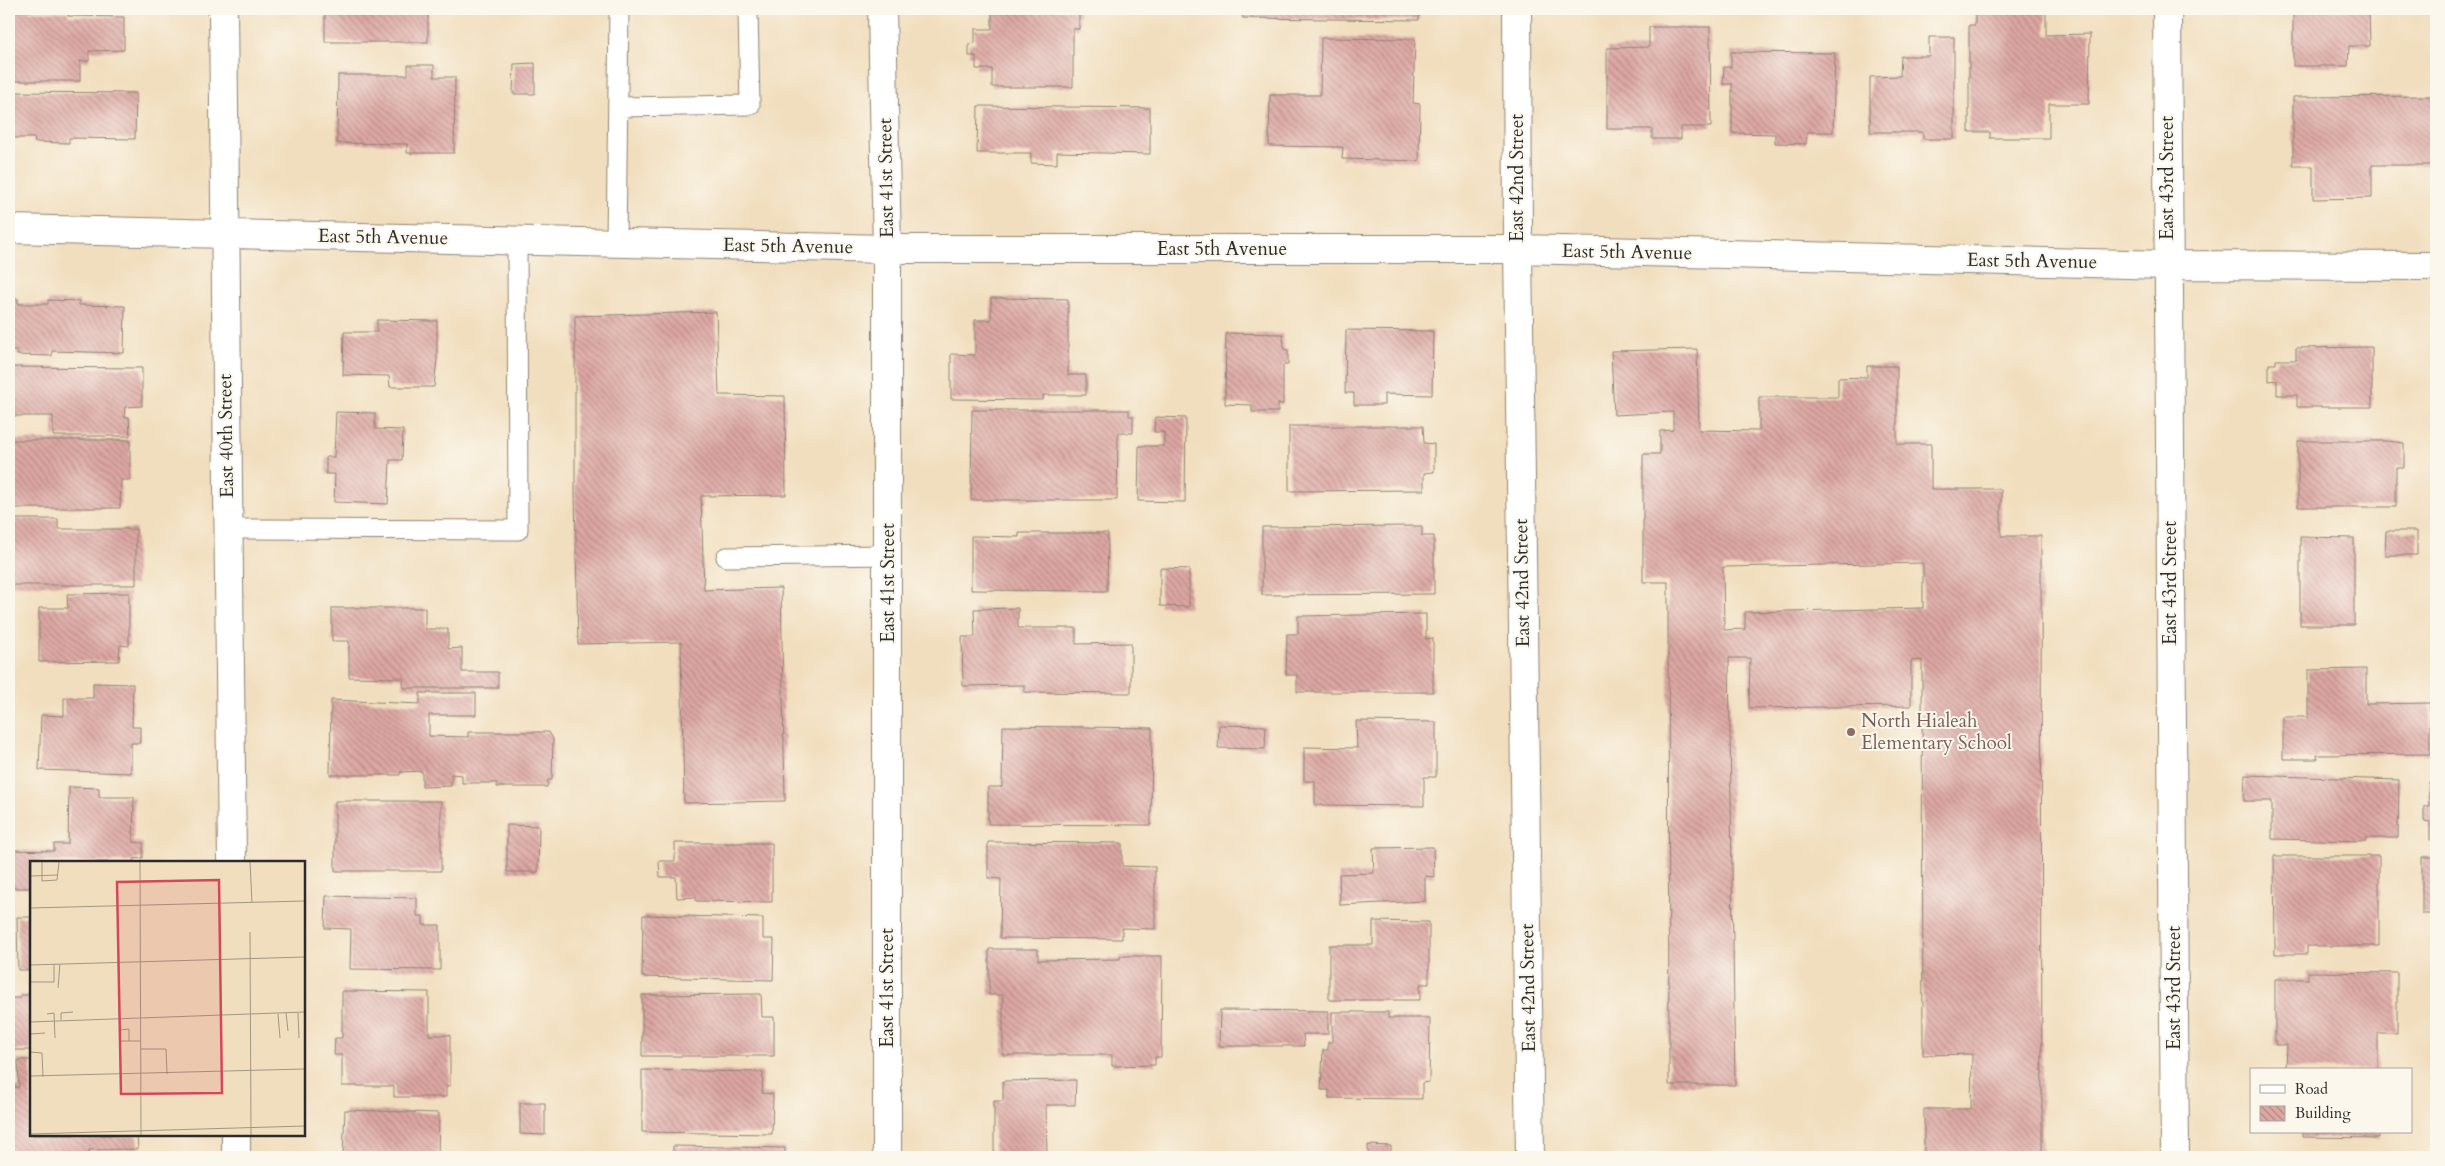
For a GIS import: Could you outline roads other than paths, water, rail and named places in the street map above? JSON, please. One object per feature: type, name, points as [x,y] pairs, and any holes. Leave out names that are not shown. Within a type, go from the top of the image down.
[{"type":"street","name":"East 40th Street","points":[[223,9],[232,861]]},
{"type":"street","name":"East 41st Street","points":[[882,9],[887,249],[887,1157]]},
{"type":"street","name":"East 42nd Street","points":[[1517,9],[1518,249],[1530,1157]]},
{"type":"street","name":"East 43rd Street","points":[[2167,9],[2175,1157]]},
{"type":"street","name":"East 5th Avenue","points":[[9,229],[887,249],[1518,249],[2168,265],[2436,266]]},
{"type":"street","points":[[236,1136],[236,1157]]},
{"type":"lane","points":[[616,243],[619,9]]},
{"type":"lane","points":[[618,107],[750,105],[748,9]]},
{"type":"lane","points":[[228,529],[518,530],[517,240]]},
{"type":"lane","points":[[726,557],[888,555]]},
{"type":"place","name":"North Hialeah Elementary School","points":[[1851,732]]}]
